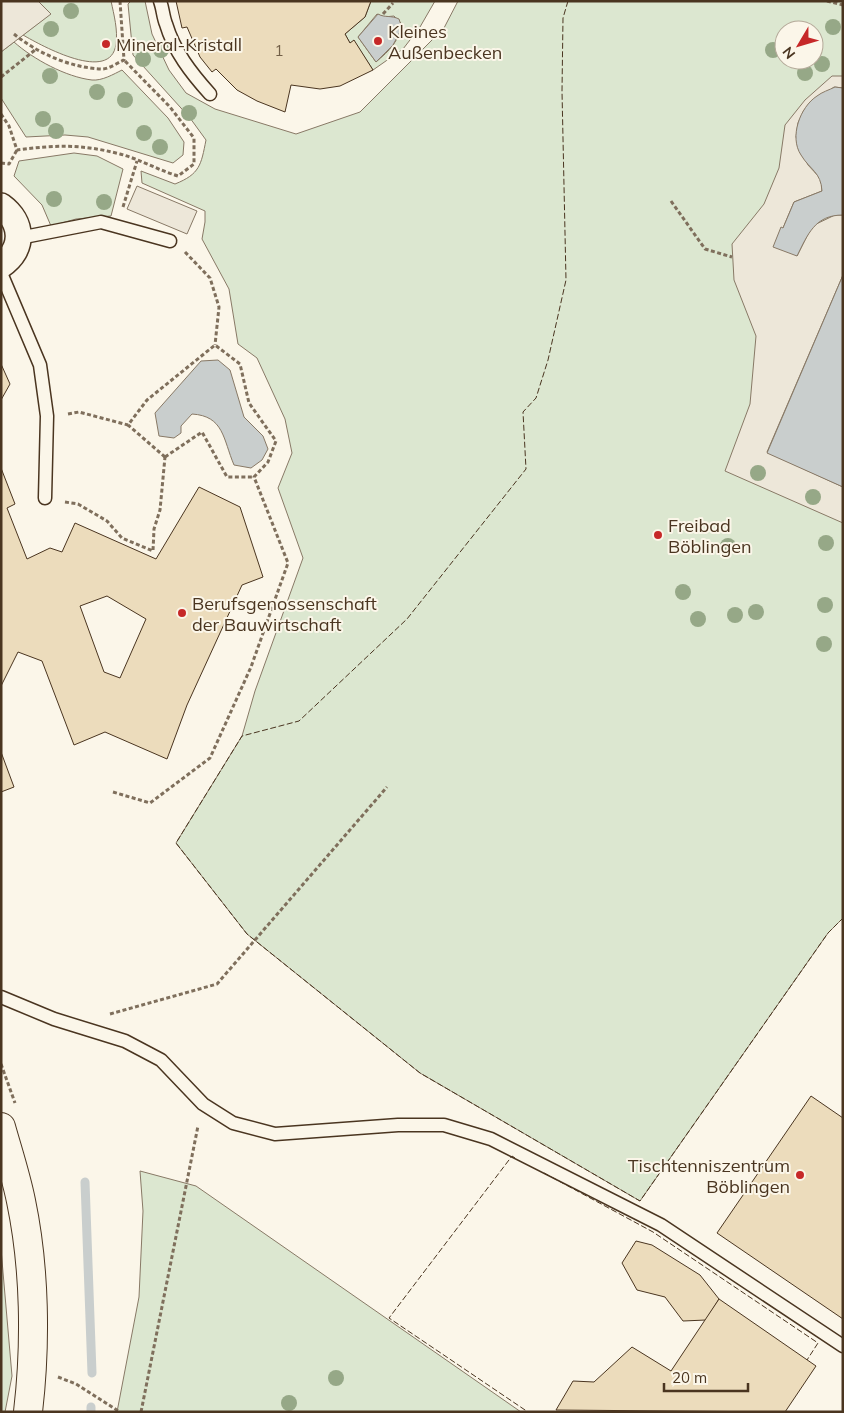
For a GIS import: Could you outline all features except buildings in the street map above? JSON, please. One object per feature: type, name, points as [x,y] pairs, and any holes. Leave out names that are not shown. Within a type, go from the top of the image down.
[{"type":"street","points":[[1,206],[11,213],[18,226],[19,238],[10,258],[1,265]]},
{"type":"street","points":[[1,1127],[21,1202],[32,1295],[32,1371],[28,1412]]},
{"type":"lane","points":[[160,1],[166,24],[175,45],[190,72],[210,94]]},
{"type":"lane","points":[[19,238],[101,222],[170,240]]},
{"type":"lane","points":[[1,273],[40,364],[47,416],[45,498]]},
{"type":"lane","points":[[1,997],[54,1020],[125,1041],[161,1060],[203,1104],[233,1123],[275,1134],[398,1126],[444,1126],[491,1139],[661,1224],[843,1346]]},
{"type":"path","points":[[17,150],[76,144],[122,154],[178,176],[194,164],[194,138],[170,107],[124,60],[120,1]]},
{"type":"path","points":[[827,1],[843,5]]},
{"type":"path","points":[[383,14],[393,2]]},
{"type":"path","points":[[14,34],[36,50],[75,64],[103,69],[124,60]]},
{"type":"path","points":[[1,77],[36,50]]},
{"type":"path","points":[[1,114],[9,126],[17,150],[9,164],[1,163]]},
{"type":"path","points":[[118,227],[137,161]]},
{"type":"path","points":[[671,201],[705,249],[732,257]]},
{"type":"path","points":[[128,425],[147,400],[215,345],[218,307],[210,278],[174,241],[170,240]]},
{"type":"path","points":[[165,457],[202,432],[228,478],[254,477],[268,462],[276,441],[249,403],[240,364],[215,345]]},
{"type":"path","points":[[79,412],[128,425],[165,457]]},
{"type":"path","points":[[45,498],[78,504],[107,521],[122,538],[153,551],[154,529],[160,510],[165,457]]},
{"type":"path","points":[[113,792],[150,803],[157,799],[210,758],[234,708],[288,563],[254,477]]},
{"type":"path","points":[[76,1025],[217,984],[387,787]]},
{"type":"path","points":[[142,1412],[145,1386],[179,1232],[203,1104]]},
{"type":"path","points":[[52,1375],[76,1384],[120,1412]]},
{"type":"green space","points":[[38,1],[111,1],[115,22],[116,44],[111,56],[102,61],[89,62],[75,59],[45,47],[23,35],[50,14]]},
{"type":"green space","name":"Freibad Böblingen","points":[[131,1],[145,1],[152,34],[169,70],[186,93],[215,109],[296,134],[360,112],[444,28],[458,1],[843,1],[843,918],[828,933],[640,1201],[420,1073],[247,934],[176,843],[242,736],[255,691],[303,558],[278,488],[292,453],[285,419],[257,358],[238,344],[229,289],[202,239],[205,211],[142,183],[141,171],[175,184],[190,176],[201,162],[206,140],[190,118],[133,55],[128,4]]},
{"type":"green space","points":[[371,1],[435,1],[420,27],[403,49],[373,70],[354,41],[350,43],[345,34],[365,17]],"holes":[[[377,14],[384,17],[394,16],[401,23],[400,29],[393,45],[376,62],[358,37]]]},
{"type":"green space","points":[[14,42],[50,66],[82,78],[100,79],[122,70],[168,118],[184,142],[183,155],[173,163],[88,137],[65,135],[26,137],[1,98],[1,52]]},
{"type":"green space","points":[[74,153],[97,156],[123,169],[111,216],[76,219],[51,226],[42,205],[14,176],[19,161]]},
{"type":"green space","points":[[140,1171],[196,1186],[521,1412],[117,1412],[139,1297],[143,1211]]},
{"type":"green space","points":[[1,1249],[12,1376],[5,1412],[1,1412]]},
{"type":"shaded area","points":[[1,1],[38,1],[51,14],[1,52]]},
{"type":"shaded area","name":"Kleines Außenbecken","points":[[378,14],[399,19],[402,28],[393,45],[376,62],[358,37]]},
{"type":"shaded area","points":[[832,76],[843,76],[843,88],[834,87],[804,110],[798,123],[796,137],[808,165],[821,179],[822,191],[794,202],[783,228],[797,256],[812,226],[835,215],[843,215],[843,275],[767,452],[843,487],[843,523],[725,471],[750,404],[756,336],[734,280],[732,244],[764,204],[779,168],[785,125],[805,100]]},
{"type":"shaded area","points":[[835,87],[843,88],[843,215],[826,218],[819,222],[809,233],[797,256],[773,247],[794,202],[822,191],[820,179],[801,155],[796,140],[796,131],[801,115],[811,101],[821,93]]},
{"type":"shaded area","points":[[137,186],[197,211],[187,234],[127,209]]},
{"type":"shaded area","points":[[843,275],[843,487],[767,453]]},
{"type":"shaded area","points":[[218,360],[230,370],[244,417],[263,436],[268,449],[262,460],[251,468],[234,465],[221,430],[211,419],[203,416],[192,414],[181,426],[181,433],[174,438],[159,436],[155,413],[201,361]]},
{"type":"waterway","points":[[85,1182],[92,1373]]},
{"type":"waterway","points":[[91,1407],[91,1412]]},
{"type":"fence","points":[[568,1],[563,18],[562,91],[566,280],[548,360],[536,398],[523,412],[526,469],[407,619],[299,721],[242,736],[176,843],[247,934],[420,1073],[640,1201],[828,933],[843,918]]},
{"type":"fence","points":[[515,1158],[512,1156],[389,1318],[528,1412]]},
{"type":"fence","points":[[544,1173],[653,1232],[818,1343],[807,1360]]},
{"type":"place","name":"Kleines Außenbecken","points":[[378,41]]},
{"type":"place","name":"Mineral-Kristall","points":[[106,44]]},
{"type":"place","name":"Freibad Böblingen","points":[[658,535]]},
{"type":"place","name":"Berufsgenossenschaft der Bauwirtschaft","points":[[182,613]]},
{"type":"place","name":"Tischtenniszentrum Böblingen","points":[[800,1175]]}]
